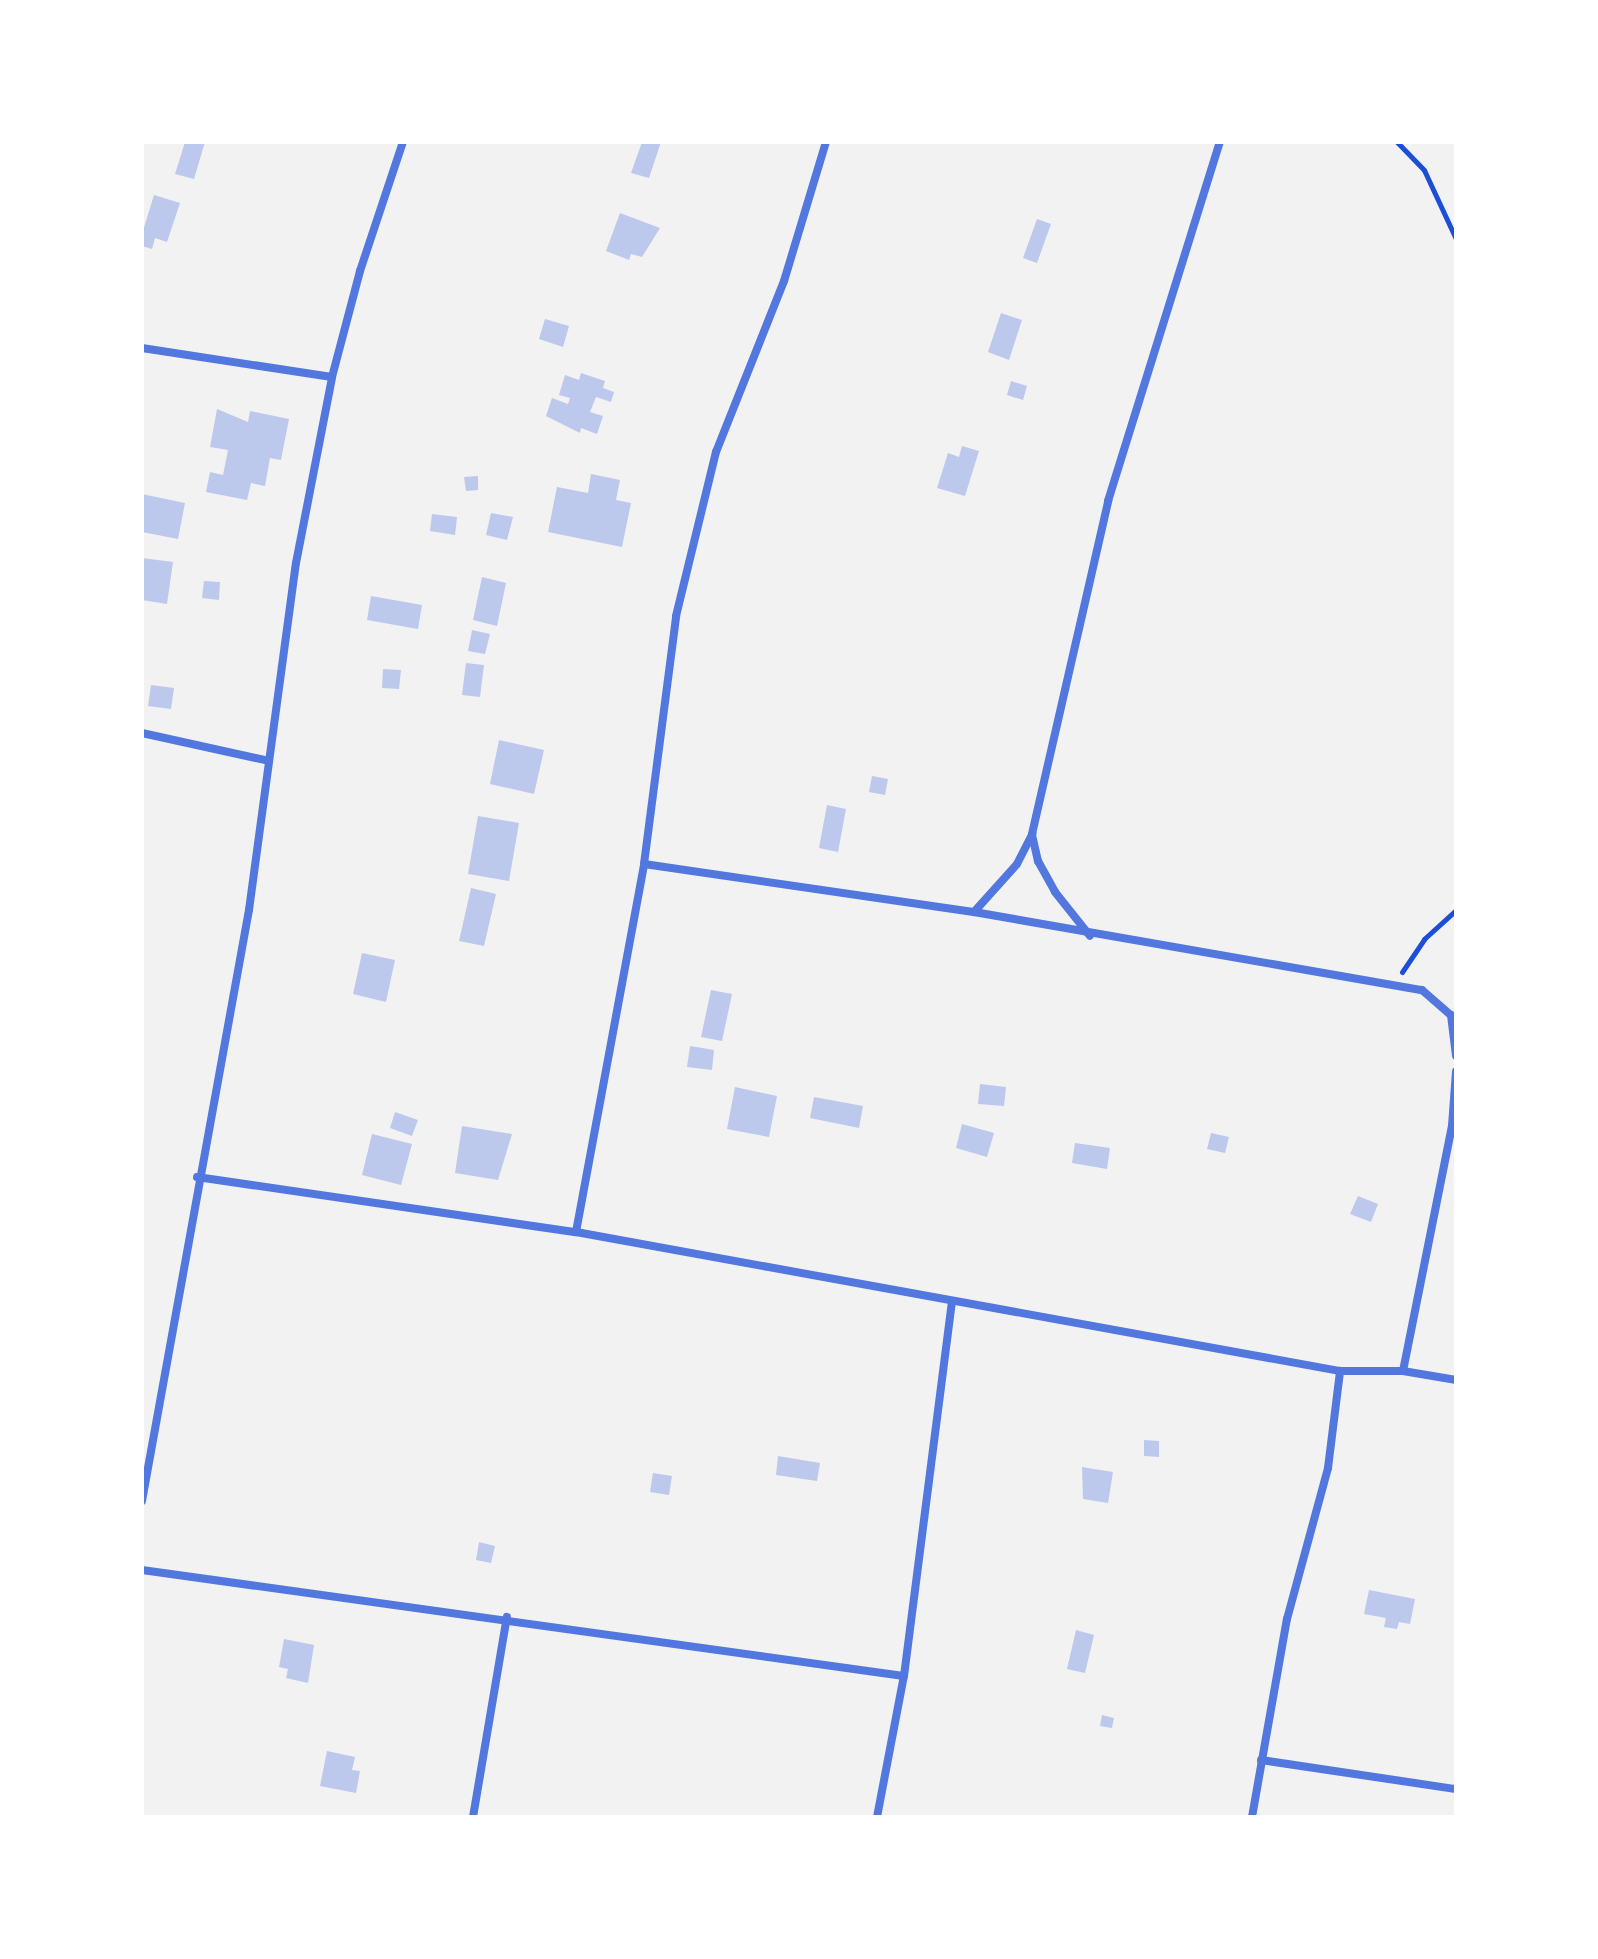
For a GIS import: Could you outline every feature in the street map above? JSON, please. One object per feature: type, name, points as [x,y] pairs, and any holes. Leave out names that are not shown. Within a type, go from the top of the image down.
[{"type":"street","points":[[142,1501],[197,1177],[249,910],[296,563],[332,377],[360,271],[403,142]]},
{"type":"street","points":[[576,1232],[644,864],[676,616],[713,467],[784,281],[826,142]]},
{"type":"street","points":[[974,912],[1017,864],[1032,834],[1108,501],[1220,142]]},
{"type":"street","points":[[142,348],[332,377]]},
{"type":"street","points":[[142,733],[269,761]]},
{"type":"street","points":[[1032,834],[1038,861],[1055,892],[1090,936]]},
{"type":"street","points":[[644,864],[974,912],[1090,936],[1422,990],[1451,1015],[1456,1056]]},
{"type":"street","points":[[1403,1371],[1452,1126],[1456,1071]]},
{"type":"street","points":[[197,1177],[576,1232],[1340,1371],[1403,1371],[1456,1380]]},
{"type":"street","points":[[877,1817],[904,1676],[952,1302]]},
{"type":"street","points":[[1252,1817],[1287,1619],[1328,1468],[1340,1371]]},
{"type":"street","points":[[142,1570],[507,1617],[904,1676]]},
{"type":"street","points":[[473,1817],[507,1617]]},
{"type":"street","points":[[1261,1760],[1456,1789]]},
{"type":"path","points":[[1397,142],[1424,170],[1456,239]]},
{"type":"path","points":[[1393,985],[1424,939],[1456,910]]},
{"type":"building","points":[[185,142],[205,142],[194,179],[175,174]]},
{"type":"building","points":[[642,142],[661,142],[649,178],[631,173]]},
{"type":"building","points":[[154,195],[180,203],[167,242],[155,238],[152,249],[142,246],[142,234]]},
{"type":"building","points":[[620,213],[660,228],[642,257],[631,254],[629,260],[606,251]]},
{"type":"building","points":[[1037,219],[1051,224],[1037,263],[1023,258]]},
{"type":"building","points":[[1001,313],[1022,320],[1009,360],[988,352]]},
{"type":"building","points":[[545,319],[569,326],[563,347],[539,339]]},
{"type":"building","points":[[581,373],[605,381],[603,388],[614,392],[611,402],[596,397],[590,412],[603,416],[597,434],[581,428],[580,433],[546,416],[552,398],[568,404],[570,398],[559,395],[565,375],[579,380]]},
{"type":"building","points":[[1011,381],[1027,386],[1023,400],[1007,395]]},
{"type":"building","points":[[217,409],[248,422],[250,411],[289,419],[281,460],[270,458],[265,486],[251,483],[247,500],[206,492],[210,472],[223,475],[228,450],[210,447]]},
{"type":"building","points":[[962,446],[979,451],[965,496],[937,488],[948,453],[959,457]]},
{"type":"building","points":[[591,474],[620,480],[616,500],[631,503],[622,547],[548,532],[557,487],[588,493]]},
{"type":"building","points":[[478,476],[478,490],[466,491],[464,477]]},
{"type":"building","points":[[142,494],[185,503],[178,539],[142,532]]},
{"type":"building","points":[[491,513],[513,517],[507,540],[486,535]]},
{"type":"building","points":[[432,514],[457,517],[455,535],[430,531]]},
{"type":"building","points":[[142,558],[173,562],[167,604],[142,600]]},
{"type":"building","points":[[482,577],[506,583],[497,626],[473,620]]},
{"type":"building","points":[[204,581],[220,582],[219,600],[202,598]]},
{"type":"building","points":[[371,596],[422,605],[418,629],[367,620]]},
{"type":"building","points":[[472,630],[490,634],[485,654],[468,651]]},
{"type":"building","points":[[466,663],[484,665],[480,697],[462,695]]},
{"type":"building","points":[[383,669],[401,670],[399,689],[382,688]]},
{"type":"building","points":[[151,685],[174,688],[171,709],[148,706]]},
{"type":"building","points":[[499,740],[544,750],[534,794],[490,784]]},
{"type":"building","points":[[872,776],[888,779],[885,795],[869,792]]},
{"type":"building","points":[[827,805],[846,809],[838,852],[819,848]]},
{"type":"building","points":[[478,816],[519,823],[509,881],[468,874]]},
{"type":"building","points":[[471,888],[496,894],[484,946],[459,941]]},
{"type":"building","points":[[362,953],[395,960],[386,1002],[353,994]]},
{"type":"building","points":[[711,990],[732,994],[722,1041],[701,1037]]},
{"type":"building","points":[[690,1046],[714,1050],[712,1070],[687,1067]]},
{"type":"building","points":[[980,1084],[1006,1087],[1004,1106],[978,1104]]},
{"type":"building","points":[[735,1087],[777,1096],[769,1137],[727,1129]]},
{"type":"building","points":[[814,1097],[863,1106],[859,1128],[810,1118]]},
{"type":"building","points":[[395,1112],[418,1120],[412,1136],[390,1128]]},
{"type":"building","points":[[962,1124],[994,1133],[987,1157],[956,1148]]},
{"type":"building","points":[[462,1126],[512,1134],[498,1180],[455,1173]]},
{"type":"building","points":[[1211,1133],[1229,1137],[1225,1153],[1207,1149]]},
{"type":"building","points":[[372,1134],[412,1144],[401,1185],[362,1175]]},
{"type":"building","points":[[1075,1143],[1110,1148],[1107,1169],[1072,1163]]},
{"type":"building","points":[[1358,1196],[1378,1204],[1371,1222],[1350,1214]]},
{"type":"building","points":[[1144,1440],[1159,1441],[1159,1457],[1144,1456]]},
{"type":"building","points":[[778,1456],[820,1463],[817,1481],[776,1475]]},
{"type":"building","points":[[1082,1467],[1113,1472],[1108,1503],[1083,1499]]},
{"type":"building","points":[[653,1473],[672,1476],[669,1495],[650,1492]]},
{"type":"building","points":[[479,1542],[495,1546],[491,1563],[476,1560]]},
{"type":"building","points":[[1369,1590],[1415,1599],[1410,1624],[1399,1622],[1397,1629],[1384,1627],[1386,1618],[1364,1614]]},
{"type":"building","points":[[1076,1630],[1094,1635],[1085,1673],[1067,1669]]},
{"type":"building","points":[[284,1639],[314,1645],[308,1683],[286,1678],[288,1669],[279,1667]]},
{"type":"building","points":[[1102,1715],[1114,1718],[1112,1728],[1100,1726]]},
{"type":"building","points":[[327,1751],[355,1757],[352,1770],[360,1771],[356,1793],[320,1786]]}]
